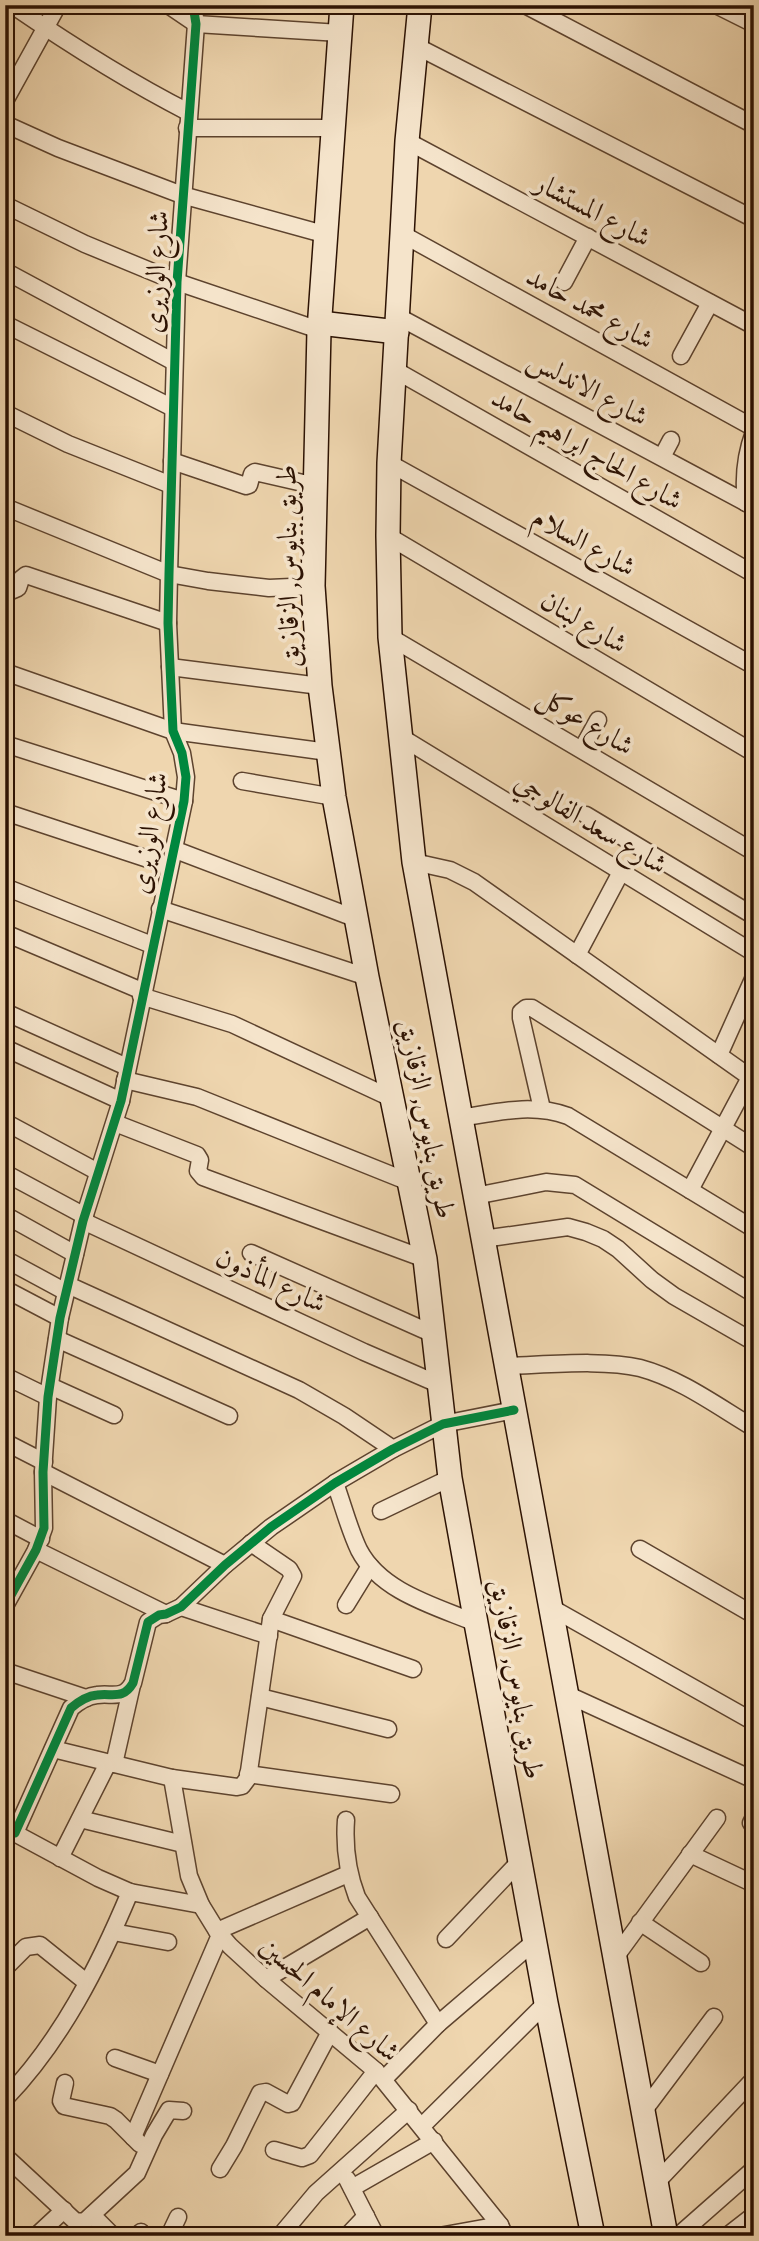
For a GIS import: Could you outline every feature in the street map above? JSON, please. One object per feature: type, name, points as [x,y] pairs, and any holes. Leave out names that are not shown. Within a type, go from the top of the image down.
[{"type":"main road","name":"طريق بنايوس, الزقازيق","points":[[342,5],[320,326],[313,586],[320,687],[334,797],[367,977],[425,1259],[450,1478],[546,2003],[593,2236]]},
{"type":"main road","name":"طريق بنايوس, الزقازيق","points":[[420,5],[407,141],[389,463],[388,536],[390,637],[414,862],[666,2236]]},
{"type":"main road","points":[[320,326],[397,324]]},
{"type":"street","points":[[12,5],[188,120],[334,128]]},
{"type":"street","points":[[5,101],[58,5]]},
{"type":"street","points":[[168,5],[197,24],[340,33]]},
{"type":"street","name":"شارع الوزيرى","points":[[7,1599],[39,1544],[44,1528],[43,1467],[49,1392],[60,1318],[84,1218],[121,1101],[184,801],[186,777],[183,753],[173,731],[168,623],[177,282],[197,24],[193,5]]},
{"type":"street","points":[[525,5],[754,125]]},
{"type":"street","points":[[716,5],[754,24]]},
{"type":"street","points":[[416,46],[754,219]]},
{"type":"street","points":[[5,124],[70,153],[182,195],[327,235]]},
{"type":"street","name":"شارع المستشار","points":[[407,141],[754,326]]},
{"type":"street","points":[[5,205],[85,244],[177,282],[320,326]]},
{"type":"street","name":"شارع محمد حامد","points":[[402,234],[754,430]]},
{"type":"street","points":[[564,282],[588,237]]},
{"type":"street","points":[[5,271],[174,362]]},
{"type":"street","points":[[681,356],[710,303]]},
{"type":"street","points":[[5,324],[173,408]]},
{"type":"street","name":"شارع الاندلس","points":[[397,324],[662,457],[750,505]]},
{"type":"street","name":"شارع الحاج ابراهيم حامد","points":[[395,370],[754,574]]},
{"type":"street","points":[[5,413],[68,444],[171,485]]},
{"type":"street","points":[[750,505],[744,473],[754,430]]},
{"type":"street","points":[[662,457],[671,440]]},
{"type":"street","points":[[172,461],[246,486],[249,485],[254,472],[316,486]]},
{"type":"street","name":"شارع السلام","points":[[389,463],[754,666]]},
{"type":"street","points":[[5,507],[169,574],[269,588],[313,586]]},
{"type":"street","name":"شارع لبنان","points":[[388,536],[754,753]]},
{"type":"street","points":[[5,590],[15,591],[26,575],[168,623]]},
{"type":"street","name":"شارع عوكل","points":[[390,637],[754,852]]},
{"type":"street","points":[[170,667],[320,687]]},
{"type":"street","points":[[5,672],[173,731],[328,752]]},
{"type":"street","points":[[582,749],[598,720]]},
{"type":"street","name":"شارع سعد الفالوجي","points":[[401,737],[754,953]]},
{"type":"street","points":[[5,744],[184,801]]},
{"type":"street","points":[[242,781],[334,797]]},
{"type":"street","points":[[5,811],[169,866]]},
{"type":"street","points":[[586,815],[754,916]]},
{"type":"street","points":[[173,849],[357,919]]},
{"type":"street","points":[[414,862],[450,870],[474,882],[719,1055],[753,1076],[690,1190]]},
{"type":"street","points":[[578,955],[621,872]]},
{"type":"street","points":[[5,887],[152,944]]},
{"type":"street","points":[[160,909],[367,977]]},
{"type":"street","points":[[5,933],[142,994],[232,1024],[393,1099]]},
{"type":"street","points":[[719,1055],[754,977]]},
{"type":"street","points":[[5,1012],[126,1074],[197,1097],[409,1182]]},
{"type":"street","points":[[542,1109],[526,1013],[754,1148]]},
{"type":"street","points":[[5,1048],[121,1101]]},
{"type":"street","points":[[461,1118],[521,1108],[542,1109],[568,1116],[754,1229]]},
{"type":"street","points":[[5,1122],[98,1172]]},
{"type":"street","points":[[115,1123],[197,1155],[200,1160],[198,1171],[203,1177],[425,1259]]},
{"type":"street","name":"شارع المأذون","points":[[5,1173],[84,1218],[363,1352],[438,1384]]},
{"type":"street","points":[[475,1196],[546,1182],[575,1185],[754,1294]]},
{"type":"street","points":[[5,1215],[75,1254]]},
{"type":"street","points":[[483,1238],[569,1227],[586,1231],[618,1249],[674,1296],[754,1342]]},
{"type":"street","points":[[251,1253],[433,1334]]},
{"type":"street","points":[[5,1259],[67,1289],[299,1390],[393,1449]]},
{"type":"street","points":[[5,1289],[60,1318]]},
{"type":"street","points":[[57,1339],[229,1416]]},
{"type":"street","points":[[506,1366],[615,1364],[638,1368],[679,1384],[754,1428]]},
{"type":"street","points":[[5,1376],[114,1415]]},
{"type":"street","points":[[61,1858],[111,1763],[148,1622],[174,1610],[271,1527],[335,1483],[393,1449],[443,1424],[514,1410]]},
{"type":"street","points":[[5,1442],[43,1467],[225,1566]]},
{"type":"street","points":[[381,1511],[450,1478]]},
{"type":"street","points":[[335,1483],[359,1550],[370,1566],[388,1583],[410,1595],[476,1623]]},
{"type":"street","points":[[5,1520],[39,1544],[174,1610],[270,1628],[413,1669]]},
{"type":"street","points":[[53,1749],[172,1778],[237,1787],[245,1783],[270,1628],[293,1576],[289,1569],[251,1544]]},
{"type":"street","points":[[640,1549],[754,1615]]},
{"type":"street","points":[[346,1605],[370,1566]]},
{"type":"street","points":[[550,1607],[754,1722]]},
{"type":"street","points":[[5,1671],[86,1698]]},
{"type":"street","points":[[133,1683],[125,1693],[95,1695],[71,1708],[53,1749],[10,1830],[130,1892],[201,1905]]},
{"type":"street","points":[[566,1694],[754,1780]]},
{"type":"street","points":[[260,1697],[388,1729]]},
{"type":"street","points":[[248,1774],[391,1794]]},
{"type":"street","name":"شارع الإمام الحسين","points":[[172,1778],[189,1875],[201,1905],[219,1933],[266,1979],[380,2075],[503,2231]]},
{"type":"street","points":[[614,1959],[717,1818]]},
{"type":"street","points":[[80,1819],[183,1844]]},
{"type":"street","points":[[346,1820],[344,1847],[348,1874],[357,1897],[438,2024]]},
{"type":"street","points":[[690,1854],[754,1884]]},
{"type":"street","points":[[446,1939],[520,1861]]},
{"type":"street","points":[[133,2137],[219,1933],[348,1874]]},
{"type":"street","points":[[5,2099],[47,2049],[113,1932],[130,1892]]},
{"type":"street","points":[[266,1979],[370,1917]]},
{"type":"street","points":[[640,1922],[701,1963]]},
{"type":"street","points":[[113,1932],[168,1942]]},
{"type":"street","points":[[274,2150],[302,2158],[310,2155],[380,2075],[535,1941]]},
{"type":"street","points":[[5,1968],[26,1947],[40,1945],[86,1982]]},
{"type":"street","points":[[422,2126],[546,2003]]},
{"type":"street","points":[[642,2113],[714,2017]]},
{"type":"street","points":[[220,2169],[260,2093],[266,2092],[288,2104],[292,2103],[330,2032]]},
{"type":"street","points":[[115,2058],[160,2074]]},
{"type":"street","points":[[655,2184],[754,2080]]},
{"type":"street","points":[[65,2083],[61,2101],[64,2106],[110,2116],[146,2151]]},
{"type":"street","points":[[5,2156],[75,2221],[88,2218],[137,2173],[169,2110],[183,2111]]},
{"type":"street","points":[[280,2236],[316,2193],[409,2110]]},
{"type":"street","points":[[352,2188],[434,2141]]},
{"type":"street","points":[[342,2168],[376,2236]]},
{"type":"street","points":[[678,2236],[754,2169]]},
{"type":"street","points":[[36,2236],[54,2230],[64,2210]]},
{"type":"street","points":[[727,2236],[754,2215]]},
{"type":"street","points":[[169,2236],[178,2217]]},
{"type":"street","points":[[347,2236],[366,2217]]},
{"type":"street","points":[[88,2218],[113,2236]]},
{"type":"street","points":[[439,2236],[503,2231]]},
{"type":"cycle path","points":[[5,1606],[36,1550],[44,1528],[43,1472],[48,1397],[60,1318],[83,1221],[121,1101],[184,801],[186,777],[182,753],[173,731],[168,623],[177,282],[196,24],[193,5]]},
{"type":"cycle path","points":[[15,1833],[71,1708],[89,1697],[121,1694],[133,1683],[148,1622],[181,1607],[225,1565],[271,1527],[335,1483],[393,1449],[443,1424],[514,1410]]}]
